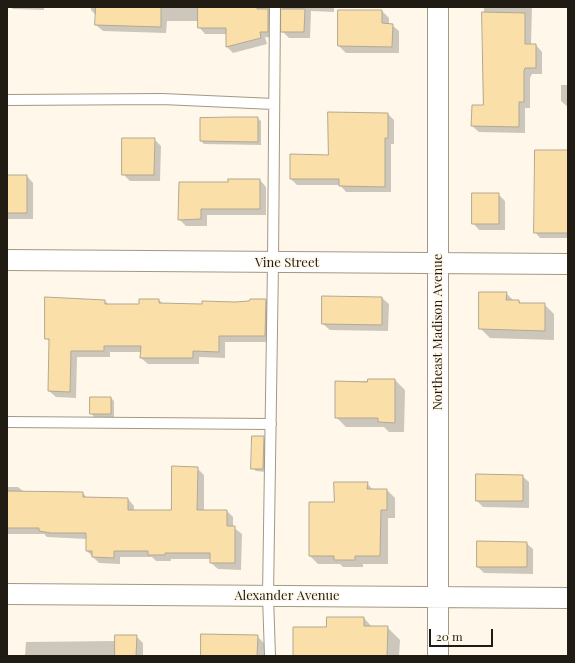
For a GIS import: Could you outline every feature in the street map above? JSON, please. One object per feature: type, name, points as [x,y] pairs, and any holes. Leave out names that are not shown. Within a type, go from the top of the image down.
[{"type":"street","name":"Northeast Madison Avenue","points":[[438,7],[438,656]]},
{"type":"street","name":"Vine Street","points":[[7,260],[568,264]]},
{"type":"street","name":"Alexander Avenue","points":[[7,594],[568,598]]},
{"type":"lane","points":[[270,656],[268,596],[274,263],[275,7]]},
{"type":"lane","points":[[7,100],[162,99],[274,104]]},
{"type":"lane","points":[[7,422],[271,424]]},
{"type":"building","points":[[96,7],[161,7],[161,27],[95,25]]},
{"type":"building","points":[[198,7],[257,7],[257,9],[268,9],[268,32],[260,32],[261,38],[226,47],[226,28],[198,28]]},
{"type":"building","points":[[281,9],[305,9],[304,32],[281,32]]},
{"type":"building","points":[[338,10],[382,10],[382,23],[393,24],[392,47],[338,46]]},
{"type":"building","points":[[482,12],[525,13],[525,44],[536,44],[536,68],[525,68],[524,71],[524,102],[519,102],[519,127],[471,126],[472,105],[483,105]]},
{"type":"building","points":[[328,112],[388,113],[388,138],[385,138],[385,187],[339,186],[339,179],[290,179],[290,154],[328,155]]},
{"type":"building","points":[[258,117],[258,142],[200,141],[200,118]]},
{"type":"building","points":[[122,138],[155,138],[154,175],[122,175]]},
{"type":"building","points":[[535,150],[568,150],[568,233],[534,233]]},
{"type":"building","points":[[7,175],[27,175],[27,213],[7,213]]},
{"type":"building","points":[[228,179],[260,179],[260,209],[201,209],[201,219],[178,220],[179,182],[228,182]]},
{"type":"building","points":[[472,193],[499,193],[499,224],[472,224]]},
{"type":"building","points":[[479,292],[507,292],[506,300],[519,300],[519,303],[545,303],[545,331],[479,329]]},
{"type":"building","points":[[322,296],[382,297],[382,325],[322,324]]},
{"type":"building","points":[[45,297],[105,300],[105,304],[139,304],[139,299],[159,299],[159,303],[202,304],[202,301],[235,302],[249,301],[250,299],[266,299],[265,336],[219,336],[219,352],[193,351],[193,358],[140,358],[141,346],[104,346],[104,351],[71,351],[70,392],[48,391],[49,339],[45,339]]},
{"type":"building","points":[[368,379],[395,379],[395,423],[378,422],[378,418],[335,418],[335,381],[367,382]]},
{"type":"building","points":[[90,397],[111,397],[111,414],[90,414]]},
{"type":"building","points":[[252,436],[264,436],[263,469],[251,469]]},
{"type":"building","points":[[172,466],[198,467],[197,510],[227,510],[227,526],[235,526],[235,563],[210,563],[210,553],[165,553],[165,555],[148,555],[148,551],[114,551],[114,558],[92,557],[92,551],[86,551],[86,533],[51,533],[39,531],[39,528],[7,528],[7,491],[83,492],[83,497],[128,498],[128,510],[171,510]]},
{"type":"building","points":[[476,474],[523,475],[523,501],[476,501]]},
{"type":"building","points":[[334,482],[368,482],[367,489],[387,489],[387,510],[381,510],[380,556],[355,556],[355,560],[334,560],[334,556],[309,556],[309,502],[334,502]]},
{"type":"building","points":[[477,541],[527,542],[527,567],[477,567]]},
{"type":"building","points":[[327,617],[364,617],[364,626],[388,626],[387,656],[293,656],[293,627],[326,627]]},
{"type":"building","points":[[201,634],[258,635],[257,656],[201,656]]},
{"type":"building","points":[[115,635],[137,635],[136,656],[115,656]]}]
